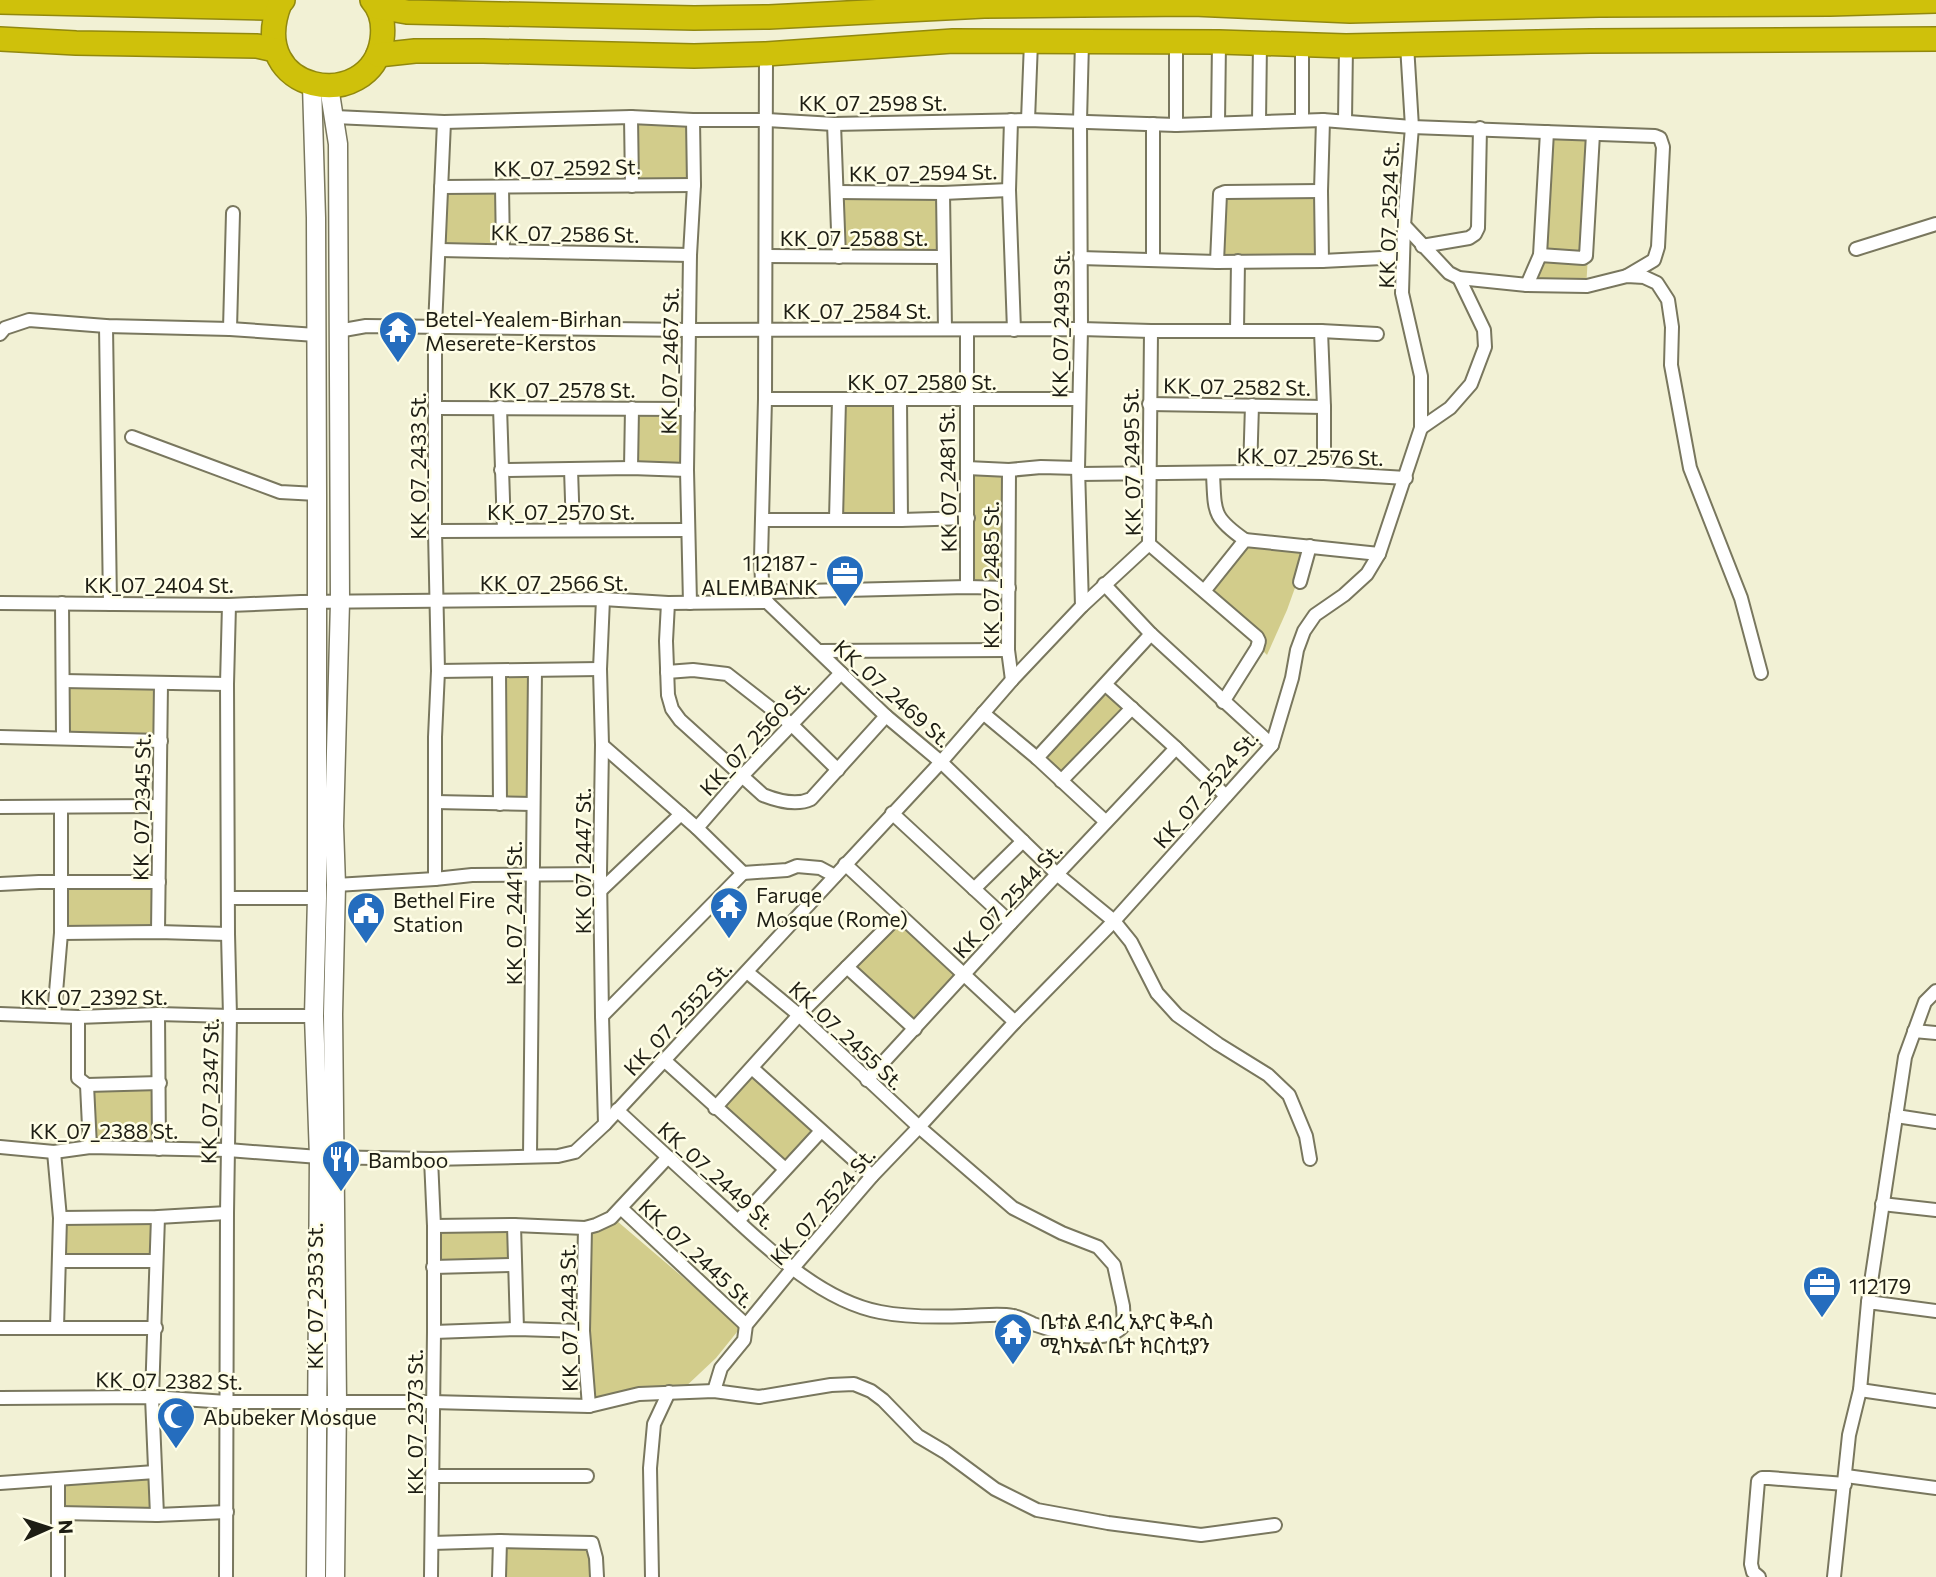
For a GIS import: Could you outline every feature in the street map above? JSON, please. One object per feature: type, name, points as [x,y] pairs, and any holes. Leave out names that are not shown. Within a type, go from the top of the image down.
[{"type":"highway","points":[[13,2],[265,8],[281,1]]},
{"type":"highway","points":[[281,1],[274,18],[272,34],[275,50],[284,65],[296,77],[320,86],[349,83],[366,72],[378,55],[383,31],[382,19],[375,4]]},
{"type":"highway","points":[[375,4],[407,12],[597,18],[769,8],[984,3],[1193,2],[1396,7],[1936,1]]},
{"type":"highway","points":[[1396,7],[1397,45]]},
{"type":"highway","points":[[0,39],[257,46],[275,50]]},
{"type":"highway","points":[[378,55],[415,51],[483,51],[694,56],[766,54],[953,41],[1219,42],[1346,46],[1927,39]]},
{"type":"street","points":[[1028,120],[1031,42]]},
{"type":"street","name":"KK_07_2493 St.","points":[[1082,42],[1081,328],[1078,399],[1082,606]]},
{"type":"street","points":[[1218,123],[1219,42]]},
{"type":"street","points":[[1176,43],[1176,125]]},
{"type":"street","points":[[1259,122],[1260,43]]},
{"type":"street","points":[[1302,44],[1302,120]]},
{"type":"street","name":"KK_07_2524 St.","points":[[714,1391],[721,1368],[744,1340],[746,1325],[872,1176],[1015,1022],[1114,921],[1272,746],[1304,631],[1315,615],[1344,595],[1367,574],[1379,554],[1421,428],[1422,376],[1402,292],[1402,257],[1412,127],[1397,45]]},
{"type":"street","points":[[1345,121],[1346,46]]},
{"type":"street","points":[[766,54],[762,520],[762,582],[766,597]]},
{"type":"street","points":[[320,86],[335,117],[338,144],[340,601],[334,826],[336,886],[326,917]]},
{"type":"street","points":[[320,86],[316,218],[317,898],[326,917]]},
{"type":"street","name":"KK_07_2598 St.","points":[[335,117],[444,122],[631,117],[834,124],[1028,120],[1176,125],[1323,120],[1412,127],[1655,136],[1660,138],[1663,147],[1658,247],[1654,260],[1627,276]]},
{"type":"street","points":[[631,117],[632,186]]},
{"type":"street","name":"KK_07_2467 St.","points":[[690,603],[687,470],[690,255],[694,185],[693,120]]},
{"type":"street","points":[[1011,120],[1009,190],[1014,330]]},
{"type":"street","points":[[1322,261],[1323,120]]},
{"type":"street","name":"KK_07_2433 St.","points":[[438,671],[435,327],[444,122]]},
{"type":"street","points":[[834,124],[839,257]]},
{"type":"street","points":[[1153,124],[1153,259]]},
{"type":"street","points":[[1422,246],[1469,238],[1478,228],[1480,128]]},
{"type":"street","points":[[1527,285],[1540,255],[1547,132]]},
{"type":"street","points":[[1540,255],[1586,256],[1593,134]]},
{"type":"street","name":"KK_07_2592 St.","points":[[441,187],[694,185]]},
{"type":"street","points":[[502,187],[503,251]]},
{"type":"street","name":"KK_07_2594 St.","points":[[837,192],[943,193],[1009,190]]},
{"type":"street","points":[[1217,261],[1220,194],[1321,191]]},
{"type":"street","points":[[943,193],[945,329]]},
{"type":"street","points":[[230,329],[233,214]]},
{"type":"street","points":[[1856,249],[1936,224]]},
{"type":"street","points":[[1404,225],[1449,273],[1459,278],[1527,285],[1587,286],[1627,276],[1644,277],[1657,283],[1668,300],[1672,327],[1671,365],[1690,468],[1741,598],[1761,673]]},
{"type":"street","name":"KK_07_2586 St.","points":[[440,250],[690,255]]},
{"type":"street","name":"KK_07_2588 St.","points":[[766,256],[942,257]]},
{"type":"street","points":[[1080,258],[1322,261],[1402,257]]},
{"type":"street","points":[[1237,330],[1238,261]]},
{"type":"street","points":[[1421,428],[1450,408],[1471,384],[1485,346],[1484,330],[1459,278]]},
{"type":"street","points":[[0,334],[5,328],[29,320],[317,335]]},
{"type":"street","points":[[106,326],[110,604]]},
{"type":"street","name":"KK_07_2584 St.","points":[[338,331],[366,326],[689,330],[1081,328],[1377,334]]},
{"type":"street","name":"KK_07_2481 St.","points":[[967,330],[967,587]]},
{"type":"street","name":"KK_07_2495 St.","points":[[1151,331],[1149,544],[1205,590],[1259,641],[1223,702]]},
{"type":"street","points":[[1321,331],[1324,473]]},
{"type":"street","name":"KK_07_2580 St.","points":[[765,399],[1078,399]]},
{"type":"street","points":[[836,519],[838,400]]},
{"type":"street","points":[[900,400],[901,520]]},
{"type":"street","name":"KK_07_2582 St.","points":[[1149,404],[1324,407]]},
{"type":"street","points":[[1250,472],[1252,405]]},
{"type":"street","points":[[499,407],[504,530]]},
{"type":"street","name":"KK_07_2578 St.","points":[[436,408],[688,409]]},
{"type":"street","points":[[631,468],[632,408]]},
{"type":"street","points":[[132,437],[280,492],[317,494]]},
{"type":"street","name":"KK_07_2576 St.","points":[[967,468],[1009,470],[1041,467],[1150,474],[1324,473],[1406,478]]},
{"type":"street","points":[[570,468],[573,530]]},
{"type":"street","points":[[501,470],[687,470]]},
{"type":"street","name":"KK_07_2485 St.","points":[[1009,470],[1008,650],[1012,680]]},
{"type":"street","name":"KK_07_2576 St.","points":[[1213,474],[1215,510],[1220,520],[1245,540]]},
{"type":"street","points":[[762,520],[968,518]]},
{"type":"street","name":"KK_07_2570 St.","points":[[435,531],[687,530]]},
{"type":"street","points":[[1205,590],[1245,540],[1379,554]]},
{"type":"street","name":"KK_07_2552 St.","points":[[326,1157],[432,1159],[558,1156],[575,1153],[747,972],[1012,680],[1104,584],[1149,544]]},
{"type":"street","points":[[1300,582],[1310,546]]},
{"type":"street","points":[[1104,584],[1151,634],[1272,746]]},
{"type":"street","name":"KK_07_2566 St.","points":[[340,601],[603,599],[690,603],[967,587],[1009,588]]},
{"type":"street","name":"KK_07_2469 St.","points":[[766,597],[886,716],[940,762],[1058,875],[1114,921],[1130,942],[1157,993],[1177,1015],[1268,1076],[1289,1095],[1306,1136],[1310,1159]]},
{"type":"street","name":"KK_07_2447 St.","points":[[603,599],[600,668],[600,891],[605,1124]]},
{"type":"street","name":"KK_07_2404 St.","points":[[0,603],[229,605],[340,601]]},
{"type":"street","points":[[62,603],[63,737]]},
{"type":"street","points":[[668,603],[667,695],[672,709],[680,720],[763,795],[778,800],[805,802],[811,799],[886,716]]},
{"type":"street","name":"KK_07_2347 St.","points":[[226,1577],[230,1016],[227,684],[229,605]]},
{"type":"street","points":[[1037,758],[1151,634]]},
{"type":"street","points":[[819,651],[1008,650]]},
{"type":"street","points":[[435,879],[438,671],[600,668]]},
{"type":"street","name":"KK_07_2441 St.","points":[[530,1156],[535,670]]},
{"type":"street","points":[[667,672],[694,670],[727,674],[792,724],[838,770]]},
{"type":"street","points":[[499,671],[500,804]]},
{"type":"street","name":"KK_07_2560 St.","points":[[697,828],[742,776],[841,673]]},
{"type":"street","points":[[62,681],[227,684]]},
{"type":"street","name":"KK_07_2345 St.","points":[[158,932],[161,683]]},
{"type":"street","points":[[1106,685],[1226,796]]},
{"type":"street","points":[[1061,781],[1132,708]]},
{"type":"street","points":[[983,713],[1105,821]]},
{"type":"street","points":[[0,737],[161,741]]},
{"type":"street","points":[[602,744],[697,828],[743,873]]},
{"type":"street","name":"KK_07_2544 St.","points":[[867,1080],[1010,923],[1176,748]]},
{"type":"street","points":[[435,802],[533,804]]},
{"type":"street","points":[[0,807],[159,806]]},
{"type":"street","points":[[54,1016],[61,933],[61,808]]},
{"type":"street","points":[[892,813],[1010,923]]},
{"type":"street","points":[[600,891],[681,814]]},
{"type":"street","points":[[974,889],[1023,841]]},
{"type":"street","points":[[845,864],[1015,1022]]},
{"type":"street","points":[[601,1016],[743,873],[787,870],[797,866],[820,868],[835,876]]},
{"type":"street","points":[[336,886],[472,875],[600,874]]},
{"type":"street","points":[[0,884],[159,881]]},
{"type":"street","points":[[228,898],[317,898]]},
{"type":"street","points":[[715,1108],[799,1015],[899,915]]},
{"type":"street","name":"KK_07_2353 St.","points":[[316,1577],[317,1402],[333,1014],[326,917]]},
{"type":"street","name":"KK_07_2353 St.","points":[[326,917],[314,1016],[326,1157],[337,1401],[335,1577]]},
{"type":"street","points":[[61,933],[228,934]]},
{"type":"street","points":[[847,967],[915,1029]]},
{"type":"street","name":"KK_07_2455 St.","points":[[747,972],[799,1015],[919,1127],[1013,1208],[1062,1233],[1098,1247],[1114,1265],[1123,1306],[1124,1325],[1120,1331],[1111,1335],[1088,1337],[1045,1328],[1016,1316],[962,1317],[881,1312],[848,1303],[792,1269]]},
{"type":"street","points":[[1835,1577],[1849,1435],[1860,1390],[1868,1302],[1905,1057],[1925,1002],[1936,991]]},
{"type":"street","name":"KK_07_2392 St.","points":[[0,1014],[78,1017],[158,1014],[314,1016]]},
{"type":"street","points":[[158,1014],[159,1149]]},
{"type":"street","points":[[78,1017],[78,1078],[87,1085],[160,1083]]},
{"type":"street","points":[[1914,1031],[1936,1034]]},
{"type":"street","points":[[664,1060],[785,1169]]},
{"type":"street","points":[[752,1068],[872,1176]]},
{"type":"street","points":[[87,1085],[90,1147]]},
{"type":"street","name":"KK_07_2449 St.","points":[[617,1110],[792,1269]]},
{"type":"street","points":[[1896,1116],[1936,1122]]},
{"type":"street","points":[[738,1221],[821,1131]]},
{"type":"street","name":"KK_07_2388 St.","points":[[0,1147],[54,1152],[90,1147],[228,1150],[326,1157]]},
{"type":"street","points":[[54,1152],[60,1218],[57,1328]]},
{"type":"street","points":[[434,1226],[585,1228],[611,1218],[668,1157]]},
{"type":"street","name":"KK_07_2373 St.","points":[[431,1577],[434,1332],[432,1159]]},
{"type":"street","points":[[1882,1204],[1936,1210]]},
{"type":"street","name":"KK_07_2445 St.","points":[[621,1209],[746,1325]]},
{"type":"street","points":[[60,1218],[227,1213]]},
{"type":"street","points":[[157,1515],[152,1396],[158,1217]]},
{"type":"street","points":[[514,1225],[517,1329]]},
{"type":"street","name":"KK_07_2443 St.","points":[[585,1228],[583,1331],[589,1406]]},
{"type":"street","points":[[59,1261],[156,1261]]},
{"type":"street","points":[[433,1268],[515,1265]]},
{"type":"street","points":[[1868,1302],[1936,1311]]},
{"type":"street","points":[[0,1328],[156,1328]]},
{"type":"street","points":[[434,1332],[517,1329],[583,1331]]},
{"type":"street","name":"KK_07_2382 St.","points":[[0,1398],[152,1396],[227,1402],[432,1402],[589,1406],[639,1394],[714,1391],[759,1397],[831,1385],[854,1384],[883,1400],[918,1436],[945,1452],[995,1489],[1037,1510],[1108,1523],[1201,1535],[1275,1525]]},
{"type":"street","points":[[1860,1390],[1936,1401]]},
{"type":"street","points":[[652,1577],[650,1468],[654,1424],[669,1392]]},
{"type":"street","points":[[0,1483],[155,1472]]},
{"type":"street","points":[[433,1476],[587,1476]]},
{"type":"street","points":[[1759,1577],[1753,1572],[1751,1563],[1759,1481],[1762,1478],[1845,1480],[1936,1488]]},
{"type":"street","points":[[58,1479],[58,1577]]},
{"type":"street","points":[[59,1513],[157,1515],[227,1512]]},
{"type":"street","points":[[499,1577],[500,1541]]},
{"type":"street","points":[[432,1543],[592,1543],[597,1577]]},
{"type":"shaded area","points":[[632,117],[693,119],[694,185],[632,186]]},
{"type":"shaded area","points":[[1548,131],[1595,135],[1586,289],[1537,286]]},
{"type":"shaded area","points":[[441,187],[502,187],[503,251],[440,250]]},
{"type":"shaded area","points":[[1321,191],[1322,261],[1217,262],[1225,192]]},
{"type":"shaded area","points":[[837,192],[943,193],[942,257],[839,257]]},
{"type":"shaded area","points":[[900,399],[901,520],[836,519],[839,400]]},
{"type":"shaded area","points":[[632,408],[688,409],[687,470],[631,468]]},
{"type":"shaded area","points":[[967,468],[1009,470],[1009,588],[967,587]]},
{"type":"shaded area","points":[[1245,540],[1310,546],[1267,655],[1205,590]]},
{"type":"shaded area","points":[[535,670],[533,804],[500,804],[499,671]]},
{"type":"shaded area","points":[[63,681],[161,683],[161,741],[63,737]]},
{"type":"shaded area","points":[[1106,685],[1132,708],[1061,781],[1037,758]]},
{"type":"shaded area","points":[[60,882],[159,882],[158,932],[61,933]]},
{"type":"shaded area","points":[[899,915],[964,975],[915,1029],[847,967]]},
{"type":"shaded area","points":[[752,1068],[821,1131],[785,1169],[715,1108]]},
{"type":"shaded area","points":[[160,1083],[159,1149],[90,1147],[87,1085]]},
{"type":"shaded area","points":[[158,1217],[156,1261],[59,1261],[60,1218]]},
{"type":"shaded area","points":[[617,1221],[741,1327],[716,1358],[682,1390],[583,1410],[579,1235],[599,1232]]},
{"type":"shaded area","points":[[514,1225],[515,1265],[433,1267],[434,1226]]},
{"type":"shaded area","points":[[155,1472],[157,1515],[59,1513],[58,1479]]},
{"type":"shaded area","points":[[500,1541],[592,1543],[595,1577],[499,1577]]},
{"type":"place","name":"Betel-Yealem-Birhan Meserete-Kerstos","points":[[398,364]]},
{"type":"place","name":"112187 - ALEMBANK","points":[[845,608]]},
{"type":"place","name":"Faruqe Mosque (Rome)","points":[[729,940]]},
{"type":"place","name":"Bethel Fire Station","points":[[366,945]]},
{"type":"place","name":"Bamboo","points":[[341,1193]]},
{"type":"place","name":"112179","points":[[1822,1319]]},
{"type":"place","name":"ቤተል ደብረ ኢዮር ቅዱስ ሚካኤል ቤተ ክርስቲያን","points":[[1013,1366]]},
{"type":"place","name":"Abubeker Mosque","points":[[176,1450]]}]
